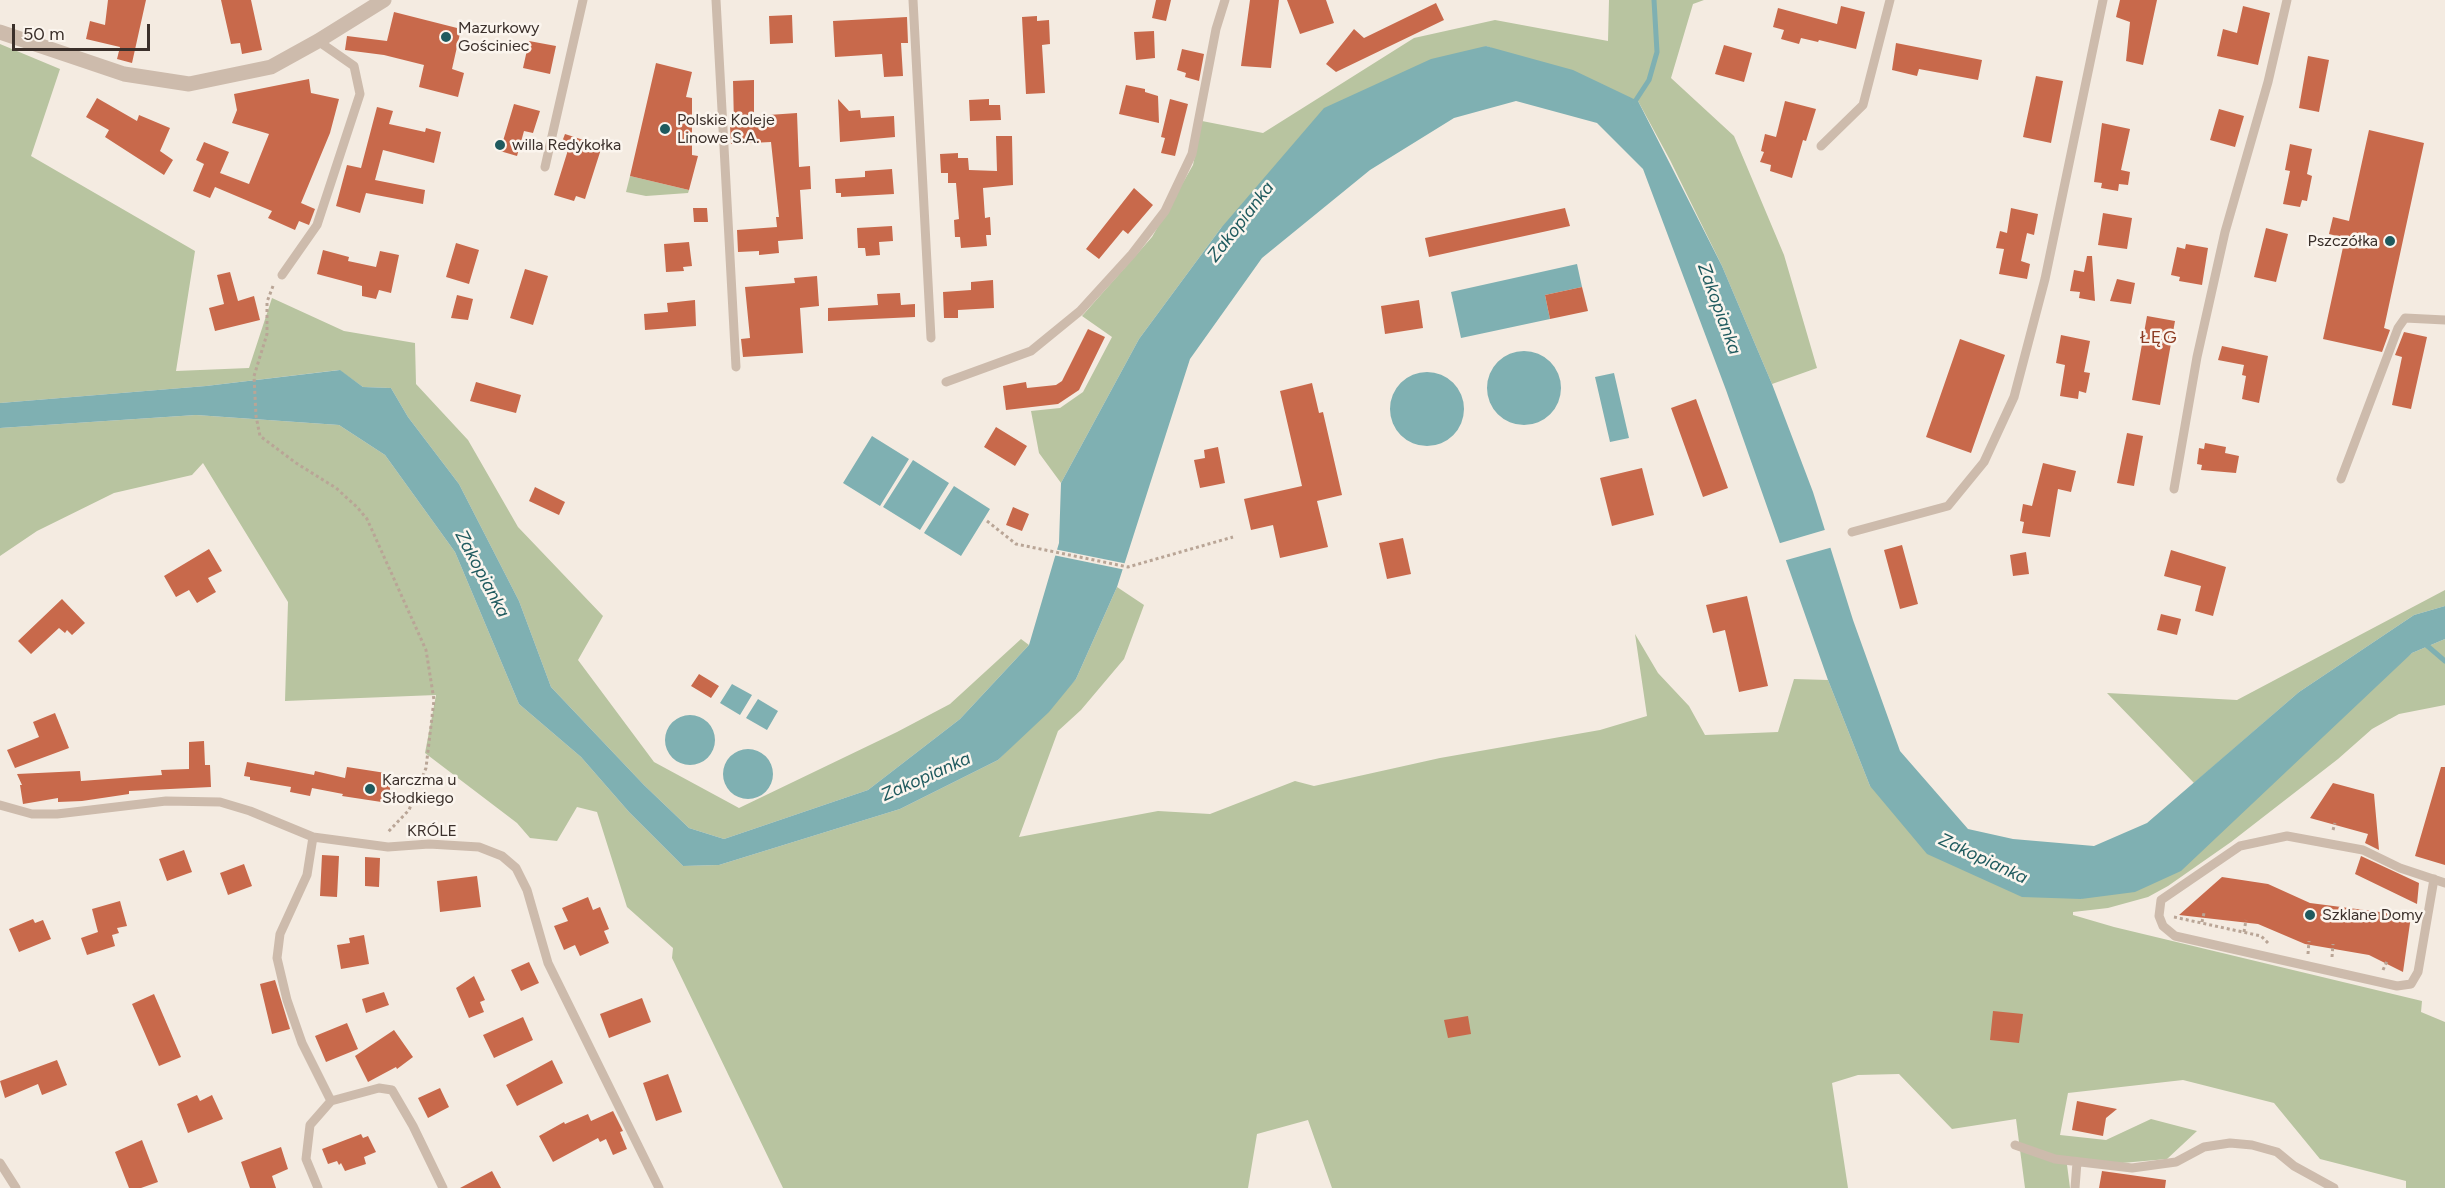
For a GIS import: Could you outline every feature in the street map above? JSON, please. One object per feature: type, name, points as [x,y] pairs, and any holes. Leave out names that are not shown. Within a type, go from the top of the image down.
[{"type":"street","points":[[0,32],[124,74],[189,84],[271,67],[384,0]]},
{"type":"lane","points":[[545,167],[583,0]]},
{"type":"lane","points":[[716,0],[736,367]]},
{"type":"lane","points":[[913,0],[931,338]]},
{"type":"lane","points":[[946,382],[1031,351],[1080,311],[1132,255],[1165,211],[1192,154],[1216,29],[1226,0]]},
{"type":"lane","points":[[1821,146],[1863,105],[1890,0]]},
{"type":"lane","points":[[1852,532],[1948,506],[1984,462],[2014,397],[2042,290],[2103,0]]},
{"type":"lane","points":[[2174,489],[2197,357],[2225,232],[2268,82],[2287,0]]},
{"type":"lane","points":[[282,275],[317,225],[360,94],[354,66],[318,41]]},
{"type":"lane","points":[[2341,479],[2398,328],[2406,318],[2445,320]]},
{"type":"lane","name":"KRÓLE","points":[[0,805],[32,814],[57,814],[166,801],[220,802],[250,811],[313,837],[377,846],[429,844],[479,847],[502,856],[516,868],[528,890],[548,963],[659,1188]]},
{"type":"lane","points":[[2434,879],[2418,972],[2411,984],[2397,986],[2175,936],[2163,926],[2159,916],[2162,900],[2240,846],[2287,836],[2363,850],[2400,868],[2434,879],[2445,883]]},
{"type":"lane","points":[[313,837],[307,875],[280,934],[277,958],[287,1000],[302,1043],[331,1101]]},
{"type":"lane","points":[[318,1188],[306,1159],[310,1125],[331,1101],[380,1088],[392,1090],[413,1126],[443,1188]]},
{"type":"lane","points":[[2015,1145],[2055,1159],[2132,1168],[2176,1162],[2204,1147],[2230,1143],[2252,1145],[2277,1152],[2294,1166],[2334,1188]]},
{"type":"lane","points":[[2075,1188],[2078,1162]]},
{"type":"lane","points":[[0,1163],[16,1188]]},
{"type":"path","points":[[282,275],[274,284],[267,302],[267,334],[254,376],[256,416],[260,436],[296,463],[336,488],[367,519],[426,650],[434,700],[426,768],[409,810],[377,846]]},
{"type":"path","points":[[987,521],[1016,544],[1128,567],[1233,537]]},
{"type":"path","points":[[2202,922],[2204,913]]},
{"type":"path","points":[[2244,932],[2246,920]]},
{"type":"path","points":[[2307,956],[2309,941]]},
{"type":"path","points":[[2331,961],[2333,944]]},
{"type":"green space","points":[[1609,0],[1704,0],[1693,4],[1671,78],[1734,136],[1784,255],[1817,368],[1772,384],[1722,266],[1638,101],[1486,46],[1221,228],[1139,339],[1061,483],[1039,453],[1031,411],[1060,408],[1083,392],[1112,337],[1082,316],[1152,237],[1193,165],[1202,121],[1263,133],[1414,38],[1495,20],[1608,41]]},
{"type":"green space","points":[[0,44],[60,69],[31,156],[195,251],[176,371],[249,368],[272,298],[344,331],[415,343],[416,384],[468,440],[518,527],[603,616],[578,660],[654,762],[739,808],[950,704],[1021,639],[1029,645],[960,719],[868,790],[724,839],[689,828],[644,785],[551,687],[519,601],[459,484],[408,417],[391,388],[363,387],[339,370],[206,386],[0,403]]},
{"type":"green space","points":[[630,176],[689,190],[688,193],[646,196],[626,192]]},
{"type":"green space","points":[[196,415],[339,425],[385,455],[455,552],[519,704],[581,757],[629,812],[683,866],[719,865],[900,809],[998,760],[1076,679],[1117,587],[1144,605],[1124,659],[1081,710],[1058,731],[1019,837],[1158,811],[1210,814],[1295,781],[1314,786],[1440,758],[1600,730],[1647,716],[1635,634],[1658,673],[1689,706],[1705,735],[1778,732],[1794,679],[1828,680],[1870,786],[2081,899],[2412,653],[2445,639],[2445,705],[2399,714],[2372,729],[2338,759],[2231,842],[2168,886],[2148,897],[2108,908],[2073,912],[2073,915],[2114,927],[2422,1001],[2421,1012],[2445,1022],[2445,1188],[2406,1188],[2406,1181],[2320,1159],[2274,1103],[2183,1080],[2068,1093],[2060,1135],[2106,1140],[2151,1119],[2197,1131],[2167,1159],[2122,1163],[2066,1157],[2070,1188],[2025,1188],[2016,1119],[1952,1129],[1899,1074],[1858,1075],[1832,1083],[1848,1188],[1332,1188],[1308,1120],[1257,1134],[1248,1188],[783,1188],[672,958],[673,948],[627,907],[597,812],[577,807],[557,841],[530,838],[517,823],[425,753],[436,695],[285,701],[288,602],[203,463],[192,475],[114,493],[37,531],[0,556],[0,428]]},
{"type":"green space","points":[[2445,590],[2445,606],[2414,615],[2299,692],[2194,783],[2107,693],[2237,700]]},
{"type":"water","name":"Zakopianka","points":[[1486,46],[1573,70],[1638,101],[1722,266],[1772,384],[1813,492],[1853,620],[1900,751],[1968,829],[2013,839],[2094,846],[2147,823],[2299,692],[2414,615],[2445,606],[2445,639],[2412,653],[2181,871],[2135,892],[2081,899],[2022,897],[1927,854],[1870,786],[1828,680],[1726,390],[1643,169],[1597,123],[1516,101],[1454,118],[1370,170],[1262,258],[1190,359],[1117,587],[1076,679],[1049,712],[998,760],[900,809],[719,865],[683,866],[629,812],[581,757],[519,704],[455,552],[385,455],[339,425],[196,415],[0,428],[0,403],[206,386],[340,370],[363,387],[391,388],[408,417],[459,484],[519,601],[551,687],[644,785],[689,828],[724,839],[868,790],[960,719],[1029,645],[1059,543],[1061,483],[1139,339],[1221,228],[1324,108],[1431,59]]},
{"type":"water","points":[[1577,264],[1582,287],[1545,295],[1550,319],[1461,338],[1451,292]]},
{"type":"water","points":[[1517,351],[1531,351],[1545,357],[1555,367],[1561,381],[1561,395],[1555,409],[1545,419],[1531,425],[1517,425],[1503,419],[1493,409],[1487,395],[1487,381],[1493,367],[1503,357]]},
{"type":"water","points":[[1420,372],[1434,372],[1448,378],[1458,388],[1464,402],[1464,416],[1458,430],[1448,440],[1434,446],[1420,446],[1406,440],[1396,430],[1390,416],[1390,402],[1396,388],[1406,378]]},
{"type":"water","points":[[1614,373],[1629,438],[1610,442],[1595,377]]},
{"type":"water","points":[[872,436],[909,459],[880,506],[843,483]]},
{"type":"water","points":[[913,460],[949,483],[920,530],[883,507]]},
{"type":"water","points":[[954,486],[990,509],[961,556],[924,533]]},
{"type":"water","points":[[732,684],[752,695],[740,715],[720,703]]},
{"type":"water","points":[[758,699],[778,711],[767,730],[746,718]]},
{"type":"water","points":[[685,715],[695,715],[708,722],[715,735],[715,745],[708,758],[695,765],[685,765],[676,761],[669,754],[665,745],[665,735],[669,726],[676,719]]},
{"type":"water","points":[[748,749],[766,756],[773,774],[766,792],[748,799],[730,792],[723,774],[730,756]]},
{"type":"pier","points":[[1828,529],[1833,547],[1783,561],[1777,544]]},
{"type":"pier","points":[[1054,549],[1128,564],[1126,570],[1053,555]]},
{"type":"building","points":[[108,0],[146,0],[132,63],[117,59],[120,47],[86,39],[90,21],[105,25]]},
{"type":"building","points":[[221,0],[251,0],[262,50],[242,54],[240,43],[231,44]]},
{"type":"building","points":[[1156,0],[1171,0],[1166,21],[1152,18]]},
{"type":"building","points":[[1250,0],[1279,0],[1271,68],[1241,66]]},
{"type":"building","points":[[1287,0],[1326,0],[1334,23],[1300,34]]},
{"type":"building","points":[[2120,0],[2157,0],[2143,65],[2126,61],[2130,22],[2116,17]]},
{"type":"building","points":[[1436,3],[1444,20],[1336,72],[1326,64],[1354,29],[1364,38]]},
{"type":"building","points":[[1841,6],[1865,12],[1856,49],[1801,38],[1799,44],[1781,39],[1784,30],[1773,27],[1778,8],[1837,24]]},
{"type":"building","points":[[2243,6],[2270,13],[2258,65],[2217,56],[2223,29],[2237,33]]},
{"type":"building","points":[[394,12],[461,29],[452,69],[464,73],[458,97],[419,87],[424,65],[384,55],[345,50],[347,36],[387,41]]},
{"type":"building","points":[[792,15],[793,43],[770,44],[769,16]]},
{"type":"building","points":[[1037,16],[1037,21],[1049,20],[1050,44],[1042,45],[1045,93],[1026,94],[1022,17]]},
{"type":"building","points":[[907,17],[908,43],[901,43],[903,76],[884,77],[882,54],[835,57],[833,21]]},
{"type":"building","points":[[1154,31],[1155,58],[1136,60],[1134,32]]},
{"type":"building","points":[[529,41],[556,46],[550,74],[523,68]]},
{"type":"building","points":[[1896,43],[1982,60],[1978,80],[1919,69],[1917,76],[1892,70]]},
{"type":"building","points":[[1724,45],[1752,53],[1744,82],[1715,74]]},
{"type":"building","points":[[1182,49],[1204,54],[1199,81],[1185,77],[1186,73],[1177,70]]},
{"type":"building","points":[[2308,56],[2329,60],[2319,112],[2299,108]]},
{"type":"building","name":"Polskie Koleje Linowe S.A.","points":[[656,63],[692,72],[686,97],[692,98],[692,155],[698,156],[689,190],[630,176]]},
{"type":"building","points":[[2036,76],[2063,81],[2051,143],[2023,137]]},
{"type":"building","points":[[309,79],[311,93],[339,99],[330,133],[301,203],[315,209],[309,225],[299,221],[295,230],[268,218],[272,211],[215,187],[210,198],[193,191],[204,164],[196,160],[204,142],[229,152],[220,173],[249,184],[269,134],[232,123],[237,110],[234,94]]},
{"type":"building","points":[[754,80],[754,116],[797,113],[799,167],[810,166],[811,189],[800,190],[803,239],[778,241],[779,253],[759,255],[759,251],[738,252],[737,230],[777,227],[776,217],[779,217],[771,142],[731,144],[730,126],[734,125],[733,81]]},
{"type":"building","points":[[1126,85],[1145,89],[1145,92],[1158,96],[1159,123],[1119,114]]},
{"type":"building","points":[[97,98],[137,121],[139,115],[170,128],[160,151],[173,160],[164,175],[105,137],[109,130],[86,117]]},
{"type":"building","points":[[838,99],[849,111],[860,110],[861,118],[894,116],[895,137],[840,142]]},
{"type":"building","points":[[989,99],[989,105],[1000,105],[1001,120],[970,121],[969,100]]},
{"type":"building","points":[[1170,99],[1188,104],[1175,156],[1161,153],[1165,138],[1161,137]]},
{"type":"building","points":[[1785,101],[1816,109],[1806,141],[1803,140],[1792,178],[1770,171],[1771,165],[1760,162],[1764,152],[1761,151],[1765,134],[1776,137]]},
{"type":"building","points":[[514,104],[540,111],[533,133],[524,131],[517,156],[500,151]]},
{"type":"building","points":[[377,107],[393,111],[389,124],[425,132],[426,128],[441,132],[434,163],[383,150],[375,180],[425,190],[423,204],[366,193],[360,213],[336,206],[347,165],[361,168]]},
{"type":"building","points":[[2219,109],[2244,116],[2235,147],[2210,140]]},
{"type":"building","points":[[2102,123],[2130,129],[2121,170],[2130,172],[2128,185],[2119,184],[2118,191],[2101,188],[2102,183],[2094,182]]},
{"type":"building","points":[[2369,130],[2424,143],[2384,328],[2390,330],[2382,352],[2323,339],[2345,238],[2329,234],[2333,217],[2349,221]]},
{"type":"building","points":[[565,134],[602,146],[585,199],[576,196],[574,201],[554,195],[568,150],[560,147]]},
{"type":"building","points":[[996,136],[1012,136],[1013,185],[983,188],[985,218],[990,217],[991,235],[986,235],[987,246],[961,248],[960,237],[955,237],[954,220],[959,219],[956,183],[948,183],[948,173],[941,173],[940,154],[958,153],[958,158],[968,158],[969,170],[997,171]]},
{"type":"building","points":[[2290,144],[2312,149],[2307,174],[2312,176],[2307,201],[2302,200],[2300,207],[2283,204],[2290,171],[2285,170]]},
{"type":"building","points":[[892,169],[894,194],[841,197],[841,193],[836,193],[835,179],[865,177],[865,171]]},
{"type":"building","points":[[1134,188],[1153,205],[1128,234],[1123,230],[1099,259],[1086,249]]},
{"type":"building","points":[[693,208],[707,208],[708,222],[694,222]]},
{"type":"building","points":[[1565,208],[1570,226],[1429,257],[1425,238]]},
{"type":"building","points":[[2011,208],[2038,214],[2034,235],[2027,233],[2021,261],[2030,264],[2027,279],[1999,274],[2004,249],[1996,248],[2000,231],[2007,233]]},
{"type":"building","points":[[2103,213],[2132,218],[2127,249],[2098,245]]},
{"type":"building","points":[[892,226],[893,241],[879,242],[880,255],[866,256],[865,248],[858,248],[857,228]]},
{"type":"building","points":[[2266,228],[2288,234],[2276,282],[2254,277]]},
{"type":"building","points":[[689,242],[692,266],[683,267],[684,271],[666,272],[664,244]]},
{"type":"building","points":[[456,243],[479,250],[469,284],[446,277]]},
{"type":"building","points":[[2186,244],[2208,248],[2202,285],[2179,281],[2180,277],[2171,275],[2177,247],[2185,249]]},
{"type":"building","points":[[323,250],[349,257],[348,261],[376,267],[380,251],[399,255],[391,293],[379,290],[376,299],[362,296],[362,286],[317,274]]},
{"type":"building","points":[[2087,256],[2092,256],[2095,301],[2079,298],[2080,292],[2070,291],[2074,270],[2084,272]]},
{"type":"building","points":[[525,269],[548,276],[533,325],[510,318]]},
{"type":"building","points":[[230,272],[238,301],[254,296],[260,320],[215,331],[209,308],[224,304],[217,275]]},
{"type":"building","points":[[817,276],[819,306],[800,308],[803,353],[743,357],[741,339],[750,338],[745,287],[795,283],[794,278]]},
{"type":"building","points":[[2117,279],[2135,283],[2131,304],[2110,301]]},
{"type":"building","points":[[993,280],[994,308],[958,310],[958,318],[944,318],[943,292],[971,290],[971,282]]},
{"type":"building","points":[[1582,287],[1588,311],[1550,319],[1545,295]]},
{"type":"building","points":[[900,293],[901,305],[915,304],[915,317],[828,321],[828,308],[878,305],[877,294]]},
{"type":"building","points":[[457,295],[473,299],[468,320],[451,318]]},
{"type":"building","points":[[695,300],[696,326],[645,330],[644,314],[668,312],[667,303]]},
{"type":"building","points":[[1419,300],[1423,328],[1385,334],[1381,306]]},
{"type":"building","points":[[2147,316],[2175,321],[2160,405],[2132,400]]},
{"type":"building","points":[[1088,329],[1105,337],[1079,390],[1058,404],[1006,410],[1003,386],[1026,382],[1027,388],[1056,385],[1062,381]]},
{"type":"building","points":[[2404,332],[2427,337],[2411,409],[2392,405],[2402,357],[2395,355]]},
{"type":"building","points":[[2061,335],[2090,341],[2084,372],[2090,373],[2086,393],[2079,391],[2078,399],[2060,396],[2065,365],[2056,363]]},
{"type":"building","points":[[1960,339],[2005,355],[1971,453],[1926,437]]},
{"type":"building","points":[[2222,346],[2268,356],[2259,403],[2242,399],[2246,376],[2242,375],[2244,365],[2218,360]]},
{"type":"building","points":[[476,382],[521,395],[516,413],[470,401]]},
{"type":"building","points":[[1312,383],[1319,413],[1323,412],[1342,495],[1317,501],[1328,547],[1280,558],[1273,525],[1251,530],[1244,499],[1302,486],[1280,391]]},
{"type":"building","points":[[1696,399],[1728,488],[1703,497],[1671,408]]},
{"type":"building","points":[[996,427],[1027,446],[1015,466],[984,447]]},
{"type":"building","points":[[2127,433],[2143,436],[2134,486],[2117,483]]},
{"type":"building","points":[[2205,443],[2226,447],[2225,453],[2239,456],[2236,473],[2201,470],[2202,465],[2197,464],[2199,448],[2204,449]]},
{"type":"building","points":[[1218,447],[1225,483],[1200,488],[1194,460],[1205,458],[1204,450]]},
{"type":"building","points":[[2043,463],[2076,471],[2071,492],[2058,489],[2050,537],[2022,533],[2024,522],[2020,521],[2023,504],[2032,506]]},
{"type":"building","points":[[1642,468],[1654,515],[1612,526],[1600,478]]},
{"type":"building","points":[[535,487],[565,502],[559,515],[529,501]]},
{"type":"building","points":[[1013,507],[1029,514],[1022,531],[1006,525]]},
{"type":"building","points":[[1403,538],[1411,574],[1387,579],[1379,543]]},
{"type":"building","points":[[1902,545],[1918,604],[1900,609],[1884,550]]},
{"type":"building","points":[[209,549],[222,571],[208,578],[216,592],[197,603],[189,590],[176,597],[164,576]]},
{"type":"building","points":[[2171,550],[2226,567],[2213,616],[2195,611],[2201,586],[2164,576]]},
{"type":"building","points":[[2026,552],[2029,574],[2013,576],[2010,555]]},
{"type":"building","points":[[1747,596],[1768,686],[1739,692],[1725,630],[1713,633],[1706,605]]},
{"type":"building","points":[[62,599],[85,623],[72,635],[67,630],[65,633],[59,628],[31,654],[18,641]]},
{"type":"building","points":[[2161,614],[2181,619],[2177,635],[2157,630]]},
{"type":"building","points":[[699,674],[719,686],[711,698],[691,686]]},
{"type":"building","points":[[55,713],[69,748],[15,768],[7,750],[39,737],[33,722]]},
{"type":"building","points":[[204,741],[205,765],[210,765],[211,787],[129,791],[129,794],[82,801],[58,802],[58,798],[23,804],[20,785],[22,785],[17,774],[80,771],[81,781],[162,775],[161,770],[189,769],[189,742]]},
{"type":"building","points":[[247,762],[314,775],[315,771],[345,778],[347,767],[392,774],[388,803],[342,796],[343,794],[312,788],[310,796],[290,792],[291,787],[250,780],[250,777],[244,776]]},
{"type":"building","points":[[2441,767],[2445,767],[2445,865],[2415,856]]},
{"type":"building","points":[[2333,783],[2374,794],[2379,850],[2365,843],[2368,834],[2310,818]]},
{"type":"building","points":[[184,850],[192,872],[167,881],[159,859]]},
{"type":"building","points":[[322,855],[339,856],[337,897],[320,896]]},
{"type":"building","points":[[2361,856],[2419,883],[2417,904],[2355,874]]},
{"type":"building","points":[[365,857],[380,858],[379,887],[365,886]]},
{"type":"building","points":[[244,864],[252,886],[228,895],[220,873]]},
{"type":"building","points":[[477,876],[481,907],[440,912],[437,881]]},
{"type":"building","points":[[2222,877],[2268,884],[2310,903],[2411,916],[2403,972],[2369,955],[2305,944],[2258,924],[2179,915]]},
{"type":"building","points":[[588,897],[593,910],[600,907],[609,929],[604,931],[609,943],[580,956],[575,945],[564,950],[554,926],[568,921],[562,908]]},
{"type":"building","points":[[120,901],[127,926],[117,928],[119,933],[112,935],[115,946],[87,955],[81,938],[98,932],[92,909]]},
{"type":"building","points":[[33,919],[35,923],[43,920],[51,939],[19,952],[9,929]]},
{"type":"building","points":[[364,935],[369,964],[341,969],[337,945],[350,943],[349,938]]},
{"type":"building","points":[[529,962],[539,983],[521,991],[511,970]]},
{"type":"building","points":[[474,976],[485,1000],[480,1002],[484,1012],[469,1018],[456,988]]},
{"type":"building","points":[[275,980],[290,1029],[272,1034],[260,984]]},
{"type":"building","points":[[384,992],[389,1005],[366,1013],[362,999]]},
{"type":"building","points":[[154,994],[181,1057],[159,1066],[132,1004]]},
{"type":"building","points":[[642,998],[651,1022],[609,1038],[600,1014]]},
{"type":"building","points":[[1993,1011],[2023,1014],[2019,1043],[1990,1040]]},
{"type":"building","points":[[1468,1016],[1471,1034],[1448,1038],[1444,1020]]},
{"type":"building","points":[[523,1017],[533,1040],[494,1058],[483,1035]]},
{"type":"building","points":[[347,1023],[358,1049],[326,1062],[315,1036]]},
{"type":"building","points":[[394,1030],[413,1057],[397,1069],[396,1067],[368,1082],[355,1056]]},
{"type":"building","points":[[57,1060],[67,1085],[42,1095],[38,1084],[5,1098],[0,1081]]},
{"type":"building","points":[[552,1060],[563,1083],[517,1106],[506,1085]]},
{"type":"building","points":[[668,1074],[682,1112],[656,1121],[643,1083]]},
{"type":"building","points":[[440,1088],[449,1107],[428,1118],[418,1098]]},
{"type":"building","points":[[197,1095],[200,1101],[212,1095],[223,1119],[188,1133],[177,1104]]},
{"type":"building","points":[[2077,1101],[2117,1109],[2106,1118],[2103,1136],[2072,1130]]},
{"type":"building","points":[[613,1111],[623,1131],[620,1132],[627,1149],[613,1155],[606,1139],[600,1142],[598,1138],[553,1162],[539,1136],[564,1122],[565,1124],[588,1114],[591,1121]]},
{"type":"building","points":[[361,1134],[363,1138],[368,1136],[376,1152],[364,1157],[366,1164],[345,1171],[341,1163],[339,1165],[337,1161],[328,1164],[322,1149]]},
{"type":"building","points":[[142,1140],[158,1182],[141,1188],[129,1188],[115,1152]]},
{"type":"building","points":[[281,1147],[288,1169],[272,1176],[276,1188],[250,1188],[241,1162]]},
{"type":"building","points":[[492,1171],[501,1188],[460,1188]]},
{"type":"building","points":[[2102,1171],[2166,1180],[2165,1188],[2099,1188]]},
{"type":"waterway","points":[[1634,103],[1649,80],[1657,52],[1654,0]]},
{"type":"waterway","points":[[2424,643],[2445,661]]},
{"type":"place","name":"Mazurkowy Gościniec","points":[[446,37]]},
{"type":"place","name":"Polskie Koleje Linowe S.A.","points":[[665,129]]},
{"type":"place","name":"willa Redykołka","points":[[500,145]]},
{"type":"place","name":"Pszczółka","points":[[2390,241]]},
{"type":"place","name":"Karczma u Słodkiego","points":[[370,789]]},
{"type":"place","name":"Szklane Domy","points":[[2310,915]]},
{"type":"district","name":"ŁĘG","points":[[2159,338]]}]
